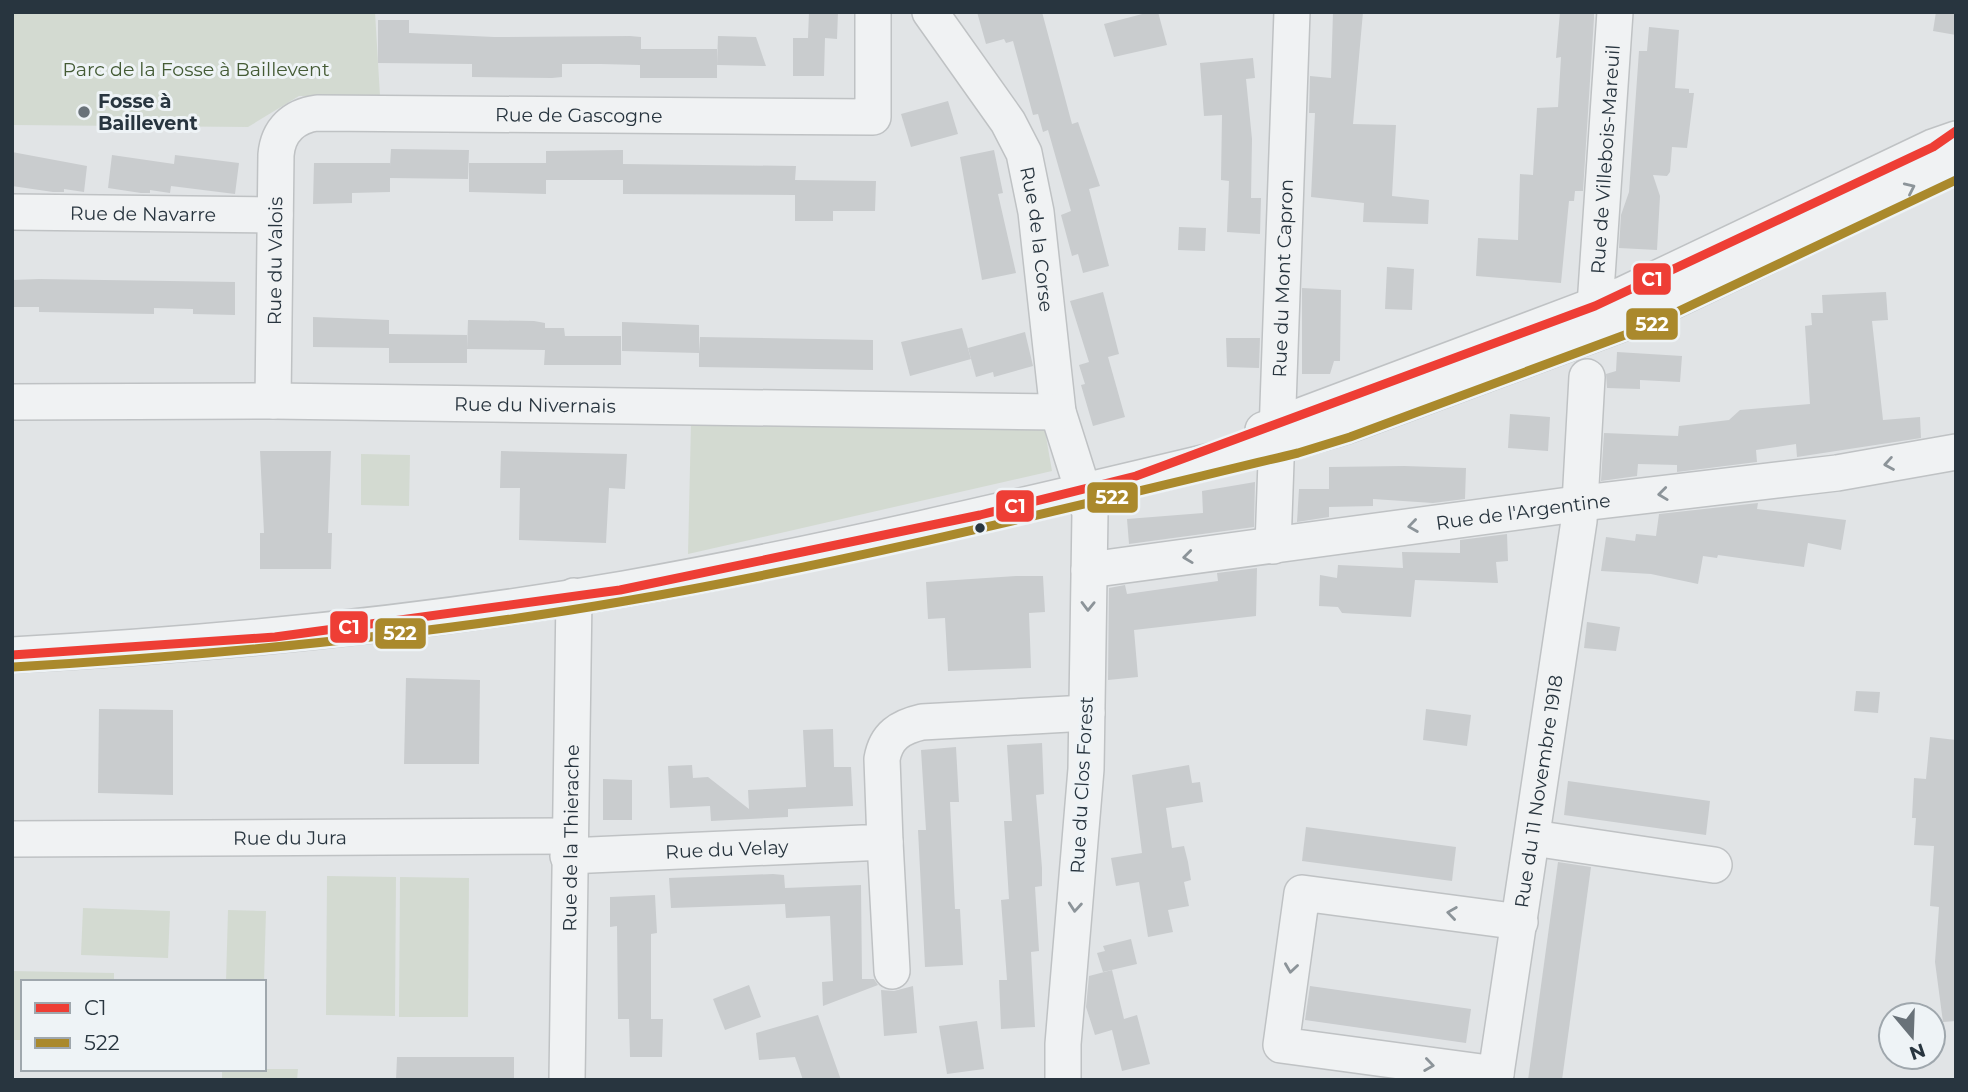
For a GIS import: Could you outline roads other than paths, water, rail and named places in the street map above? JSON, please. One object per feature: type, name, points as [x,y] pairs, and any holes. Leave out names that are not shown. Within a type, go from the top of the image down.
[{"type":"street","name":"Rue de Gascogne","points":[[287,126],[302,117],[317,113],[873,117],[873,12]]},
{"type":"street","name":"Rue de la Corse","points":[[930,12],[1008,122],[1027,161],[1036,212],[1058,412],[1083,490]]},
{"type":"street","name":"Rue du Mont Capron","points":[[1273,546],[1292,12]]},
{"type":"street","name":"Rue de Villebois-Mareuil","points":[[1595,306],[1615,12]]},
{"type":"street","name":"Rue du Valois","points":[[273,401],[276,145],[287,126]]},
{"type":"street","points":[[1277,434],[1346,426],[1626,322],[1950,146]]},
{"type":"street","points":[[12,655],[275,637],[574,596],[747,565],[1083,490],[1277,434],[1595,306],[1950,146]]},
{"type":"street","name":"Rue de Navarre","points":[[12,212],[275,215]]},
{"type":"street","points":[[1580,504],[1587,376]]},
{"type":"street","name":"Rue du Nivernais","points":[[12,402],[273,401],[1058,412]]},
{"type":"street","name":"Rue de l'Argentine","points":[[1089,570],[1580,504],[1837,473],[1956,452]]},
{"type":"street","name":"Rue du Clos Forest","points":[[1057,1078],[1085,790],[1090,513],[1083,490]]},
{"type":"street","name":"Rue du 11 Novembre 1918","points":[[1496,1077],[1580,504]]},
{"type":"street","name":"Rue de la Thierache","points":[[567,1080],[568,846],[574,596]]},
{"type":"street","points":[[892,971],[882,760],[884,747],[900,729],[922,722],[1087,713]]},
{"type":"street","points":[[1533,838],[1714,865]]},
{"type":"street","name":"Rue du Jura","points":[[12,839],[568,846]]},
{"type":"street","name":"Rue du Velay","points":[[568,846],[885,842]]},
{"type":"street","points":[[1496,1077],[1281,1045],[1302,892],[1520,922]]},
{"type":"place","name":"Fosse à Baillevent","points":[[84,112]]},
{"type":"park label","name":"Parc de la Fosse à Baillevent","points":[[196,69]]}]
